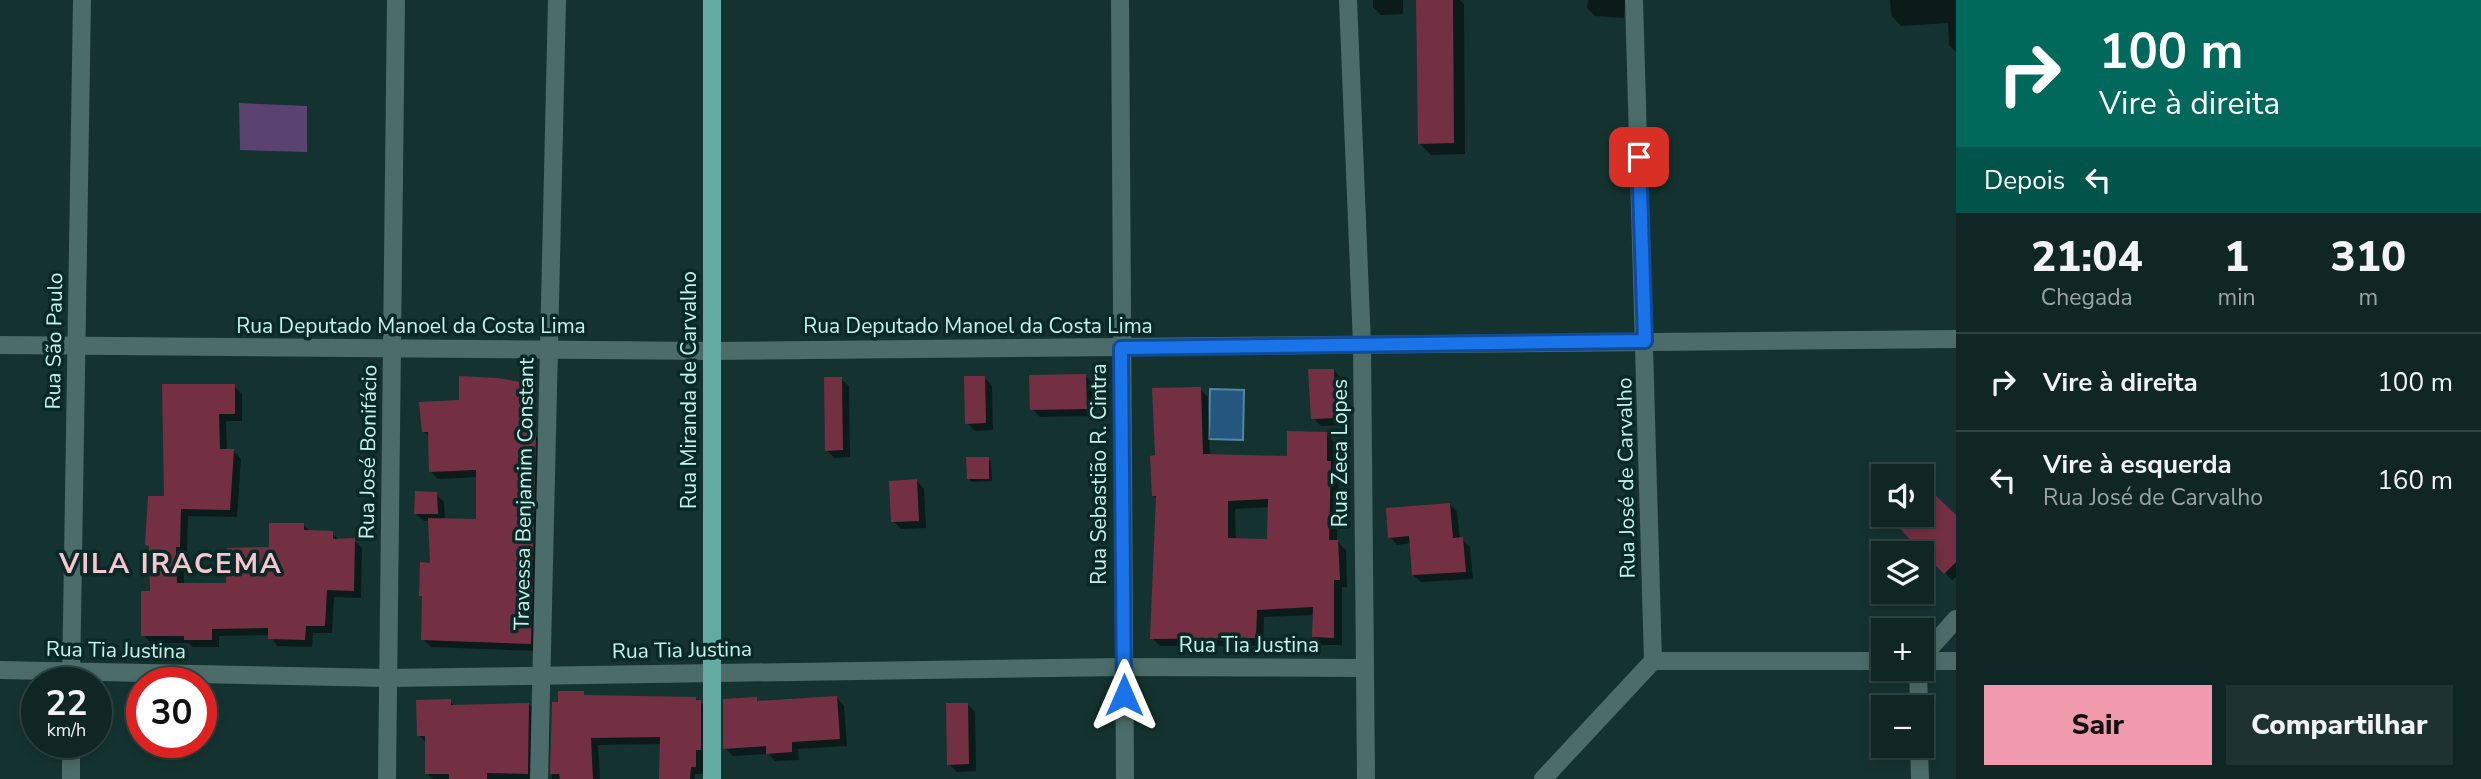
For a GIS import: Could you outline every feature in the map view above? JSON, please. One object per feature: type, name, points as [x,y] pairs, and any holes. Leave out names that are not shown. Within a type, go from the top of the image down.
[{"type":"main road","name":"Rua Miranda de Carvalho","points":[[712,0],[712,779]]},
{"type":"street","name":"Rua São Paulo","points":[[71,667],[82,0]]},
{"type":"street","name":"Rua José Bonifácio","points":[[387,779],[396,0]]},
{"type":"street","name":"Travessa Benjamim Constant","points":[[539,779],[558,0]]},
{"type":"street","name":"Rua Sebastião R. Cintra","points":[[1121,0],[1125,779]]},
{"type":"street","name":"Rua Zeca Lopes","points":[[1348,0],[1362,344],[1366,779]]},
{"type":"street","name":"Rua José de Carvalho","points":[[1634,0],[1653,661]]},
{"type":"street","name":"Rua Deputado Manoel da Costa Lima","points":[[0,345],[77,348],[711,351],[1956,339]]},
{"type":"street","points":[[1934,645],[1956,619]]},
{"type":"street","points":[[1934,660],[1956,661]]},
{"type":"street","points":[[1544,779],[1653,661],[1871,661]]},
{"type":"street","name":"Rua Tia Justina","points":[[112,677],[387,678],[712,671],[1124,667],[1364,668]]},
{"type":"street","name":"Rua Tia Justina","points":[[0,670],[21,672]]},
{"type":"street","points":[[71,758],[71,779]]},
{"type":"street","points":[[1919,758],[1920,779]]},
{"type":"shaded area","points":[[239,103],[307,106],[307,152],[240,150]]},
{"type":"water","points":[[1210,389],[1244,390],[1243,440],[1209,439]]},
{"type":"building","points":[[1416,0],[1453,0],[1454,143],[1418,144]]},
{"type":"building","points":[[1308,369],[1334,369],[1336,418],[1311,419]]},
{"type":"building","points":[[1086,374],[1087,409],[1030,410],[1029,375]]},
{"type":"building","points":[[459,376],[498,378],[525,383],[522,432],[536,433],[531,644],[421,640],[420,562],[430,563],[428,518],[476,519],[476,470],[429,472],[428,432],[422,432],[419,402],[459,400]]},
{"type":"building","points":[[964,376],[985,376],[986,423],[965,424]]},
{"type":"building","points":[[824,377],[842,377],[843,450],[825,451]]},
{"type":"building","points":[[162,384],[235,384],[235,414],[219,414],[220,449],[234,449],[230,510],[181,509],[180,547],[176,547],[177,583],[226,583],[227,548],[269,547],[269,523],[304,523],[304,530],[333,531],[333,539],[355,538],[354,591],[327,590],[325,626],[306,626],[305,640],[268,639],[268,628],[212,629],[212,640],[184,640],[184,636],[141,636],[141,591],[150,591],[149,546],[145,545],[148,496],[164,496]]},
{"type":"building","points":[[1201,387],[1203,454],[1287,456],[1287,431],[1327,432],[1327,461],[1331,461],[1329,540],[1338,540],[1340,580],[1334,580],[1334,638],[1312,637],[1313,607],[1257,610],[1256,638],[1150,639],[1156,496],[1152,496],[1150,456],[1155,455],[1152,388]],"holes":[[[1268,499],[1267,539],[1228,538],[1228,501]]]},
{"type":"building","points":[[966,457],[989,457],[989,479],[967,479]]},
{"type":"building","points":[[917,479],[919,521],[891,522],[889,481]]},
{"type":"building","points":[[415,491],[437,492],[438,514],[414,514]]},
{"type":"building","points":[[1936,496],[1956,515],[1956,562],[1944,574],[1934,564],[1934,541],[1912,541],[1900,529],[1934,527]]},
{"type":"building","points":[[1450,503],[1453,538],[1463,537],[1466,572],[1412,575],[1409,536],[1388,538],[1386,508]]},
{"type":"building","points":[[558,691],[584,691],[584,695],[696,697],[696,700],[701,700],[701,750],[696,750],[696,767],[691,767],[690,779],[659,779],[660,737],[591,738],[593,779],[560,779],[559,774],[550,774],[552,702],[558,702]]},
{"type":"building","points":[[837,696],[840,739],[792,742],[792,752],[766,754],[766,746],[723,749],[723,699],[757,697],[757,701]]},
{"type":"building","points":[[451,699],[451,705],[529,703],[528,774],[487,773],[487,779],[449,779],[449,774],[425,774],[425,736],[417,736],[416,700]]},
{"type":"building","points":[[946,703],[968,703],[969,764],[947,765]]},
{"type":"district","name":"VILA IRACEMA","points":[[171,564]]},
{"type":"route","points":[[1124,695],[1121,348],[1645,341],[1639,157]]}]
